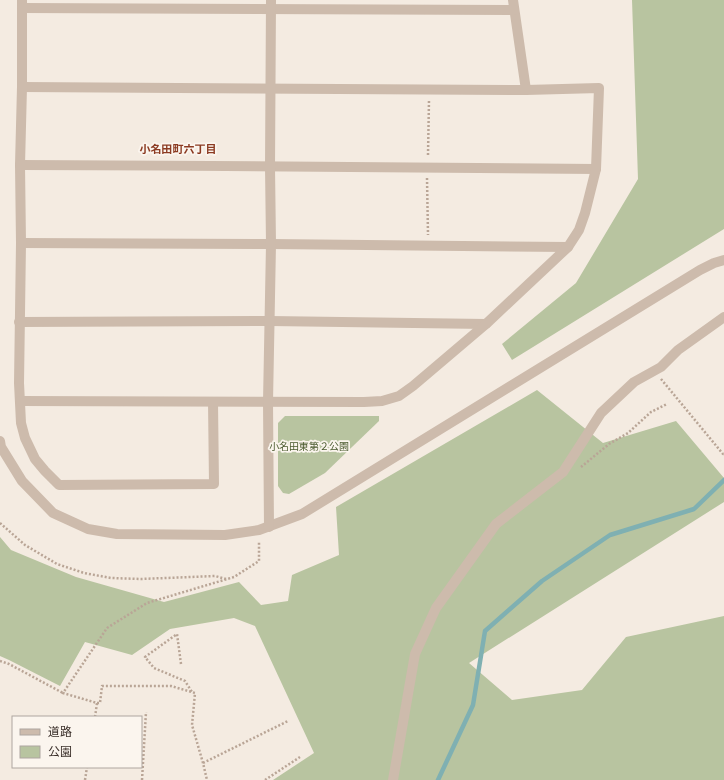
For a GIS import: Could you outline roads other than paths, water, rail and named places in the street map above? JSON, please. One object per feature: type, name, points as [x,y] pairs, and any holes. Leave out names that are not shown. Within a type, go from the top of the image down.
[{"type":"street","points":[[213,402],[214,484],[59,485],[35,458],[25,438],[22,423],[19,383],[22,4],[513,5],[526,90]]},
{"type":"street","points":[[270,526],[268,402],[271,244],[271,5]]},
{"type":"street","points":[[20,401],[364,402],[382,401],[399,396],[413,386],[486,324],[568,248],[579,230],[585,213],[596,169],[599,88],[526,90],[22,87]]},
{"type":"street","points":[[20,165],[270,167],[427,166],[596,169]]},
{"type":"street","points":[[21,243],[271,244],[568,248]]},
{"type":"street","points":[[0,441],[1,447],[22,481],[53,513],[88,529],[117,534],[210,535],[225,535],[259,530],[302,514],[700,270],[724,260]]},
{"type":"street","points":[[393,780],[415,654],[436,608],[496,524],[564,472],[601,413],[634,382],[662,367],[678,350],[724,317]]},
{"type":"street","points":[[20,322],[270,321],[486,324]]},
{"type":"waterway","points":[[438,780],[473,705],[485,631],[542,581],[610,535],[694,509],[724,480]]},
{"type":"district","name":"小名田町六丁目","points":[[178,149]]},
{"type":"park label","name":"小名田東第２公園","points":[[309,447]]}]
